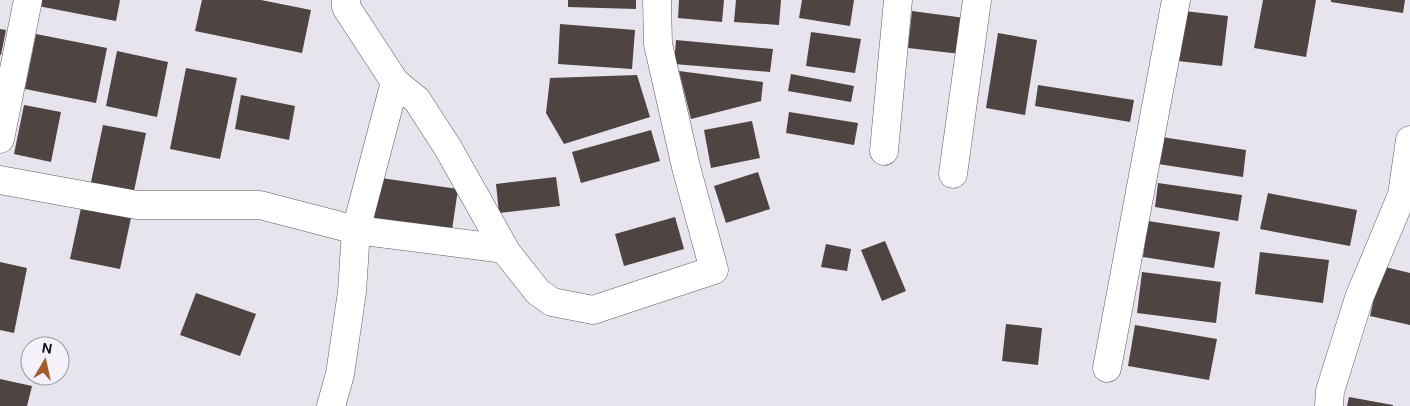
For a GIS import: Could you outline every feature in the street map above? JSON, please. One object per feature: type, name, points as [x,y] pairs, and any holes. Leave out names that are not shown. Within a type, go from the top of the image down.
[{"type":"street","points":[[0,139],[28,0]]},
{"type":"street","points":[[346,0],[346,7],[395,82],[417,100],[504,249],[538,292],[552,302],[593,310],[714,270],[686,167],[658,44],[657,0]]},
{"type":"street","points":[[884,151],[898,0]]},
{"type":"street","points":[[953,174],[977,0]]},
{"type":"street","points":[[1107,368],[1176,0]]},
{"type":"street","points":[[331,406],[340,374],[352,292],[356,230],[395,82]]},
{"type":"street","points":[[1329,406],[1330,391],[1359,298],[1402,195],[1410,140]]},
{"type":"street","points":[[0,180],[137,205],[260,205],[356,230],[504,249]]},
{"type":"building","points":[[39,0],[120,0],[116,21],[38,6]]},
{"type":"building","points":[[202,0],[261,0],[311,10],[302,53],[195,31]]},
{"type":"building","points":[[568,0],[636,0],[636,9],[568,7]]},
{"type":"building","points":[[679,0],[724,0],[722,22],[678,18]]},
{"type":"building","points":[[736,0],[781,0],[779,25],[734,22]]},
{"type":"building","points":[[802,0],[854,0],[850,26],[799,18]]},
{"type":"building","points":[[1263,0],[1316,0],[1306,57],[1254,48]]},
{"type":"building","points":[[1331,0],[1405,0],[1403,13],[1331,2]]},
{"type":"building","points":[[912,11],[965,18],[961,54],[908,48]]},
{"type":"building","points":[[1184,11],[1228,16],[1222,66],[1178,61]]},
{"type":"building","points":[[560,24],[635,30],[632,69],[558,64]]},
{"type":"building","points":[[0,29],[6,30],[1,55],[0,55]]},
{"type":"building","points":[[811,32],[861,39],[855,73],[806,66]]},
{"type":"building","points":[[998,33],[1037,40],[1025,115],[986,108]]},
{"type":"building","points":[[36,34],[107,48],[96,103],[25,89]]},
{"type":"building","points":[[676,40],[773,49],[770,72],[674,64]]},
{"type":"building","points":[[117,51],[168,62],[157,117],[106,106]]},
{"type":"building","points":[[186,68],[237,78],[220,159],[170,149]]},
{"type":"building","points":[[679,71],[763,82],[761,101],[691,119]]},
{"type":"building","points":[[791,74],[854,86],[851,102],[788,91]]},
{"type":"building","points":[[637,75],[650,117],[564,144],[546,113],[550,78]]},
{"type":"building","points":[[1038,85],[1134,100],[1130,122],[1035,106]]},
{"type":"building","points":[[241,95],[295,106],[289,140],[235,129]]},
{"type":"building","points":[[24,105],[61,112],[51,162],[14,154]]},
{"type":"building","points":[[789,112],[858,123],[854,145],[786,133]]},
{"type":"building","points":[[752,121],[760,158],[711,168],[704,130]]},
{"type":"building","points":[[103,125],[146,133],[133,196],[90,187]]},
{"type":"building","points":[[651,130],[660,161],[581,183],[572,152]]},
{"type":"building","points":[[1162,137],[1246,150],[1243,177],[1158,164]]},
{"type":"building","points":[[758,172],[770,209],[726,223],[714,186]]},
{"type":"building","points":[[556,177],[560,206],[499,213],[496,184]]},
{"type":"building","points":[[381,178],[458,189],[452,230],[374,218]]},
{"type":"building","points":[[1158,183],[1242,195],[1238,221],[1155,207]]},
{"type":"building","points":[[1268,193],[1357,210],[1350,246],[1260,229]]},
{"type":"building","points":[[81,208],[131,218],[120,269],[70,259]]},
{"type":"building","points":[[675,217],[684,249],[624,266],[615,234]]},
{"type":"building","points":[[1148,221],[1220,232],[1214,268],[1143,257]]},
{"type":"building","points":[[885,241],[906,291],[882,301],[861,250]]},
{"type":"building","points":[[826,244],[851,249],[847,271],[821,267]]},
{"type":"building","points":[[1260,252],[1329,260],[1323,303],[1255,294]]},
{"type":"building","points":[[0,262],[27,268],[14,333],[0,330]]},
{"type":"building","points":[[1381,266],[1410,273],[1410,325],[1370,316]]},
{"type":"building","points":[[1142,272],[1221,282],[1216,323],[1137,313]]},
{"type":"building","points":[[196,293],[256,314],[240,356],[180,335]]},
{"type":"building","points":[[1006,324],[1042,328],[1038,365],[1002,361]]},
{"type":"building","points":[[1135,325],[1217,339],[1209,380],[1128,366]]},
{"type":"building","points":[[0,379],[20,383],[20,386],[32,386],[27,406],[0,406]]},
{"type":"building","points":[[1349,397],[1393,405],[1393,406],[1347,406]]}]
